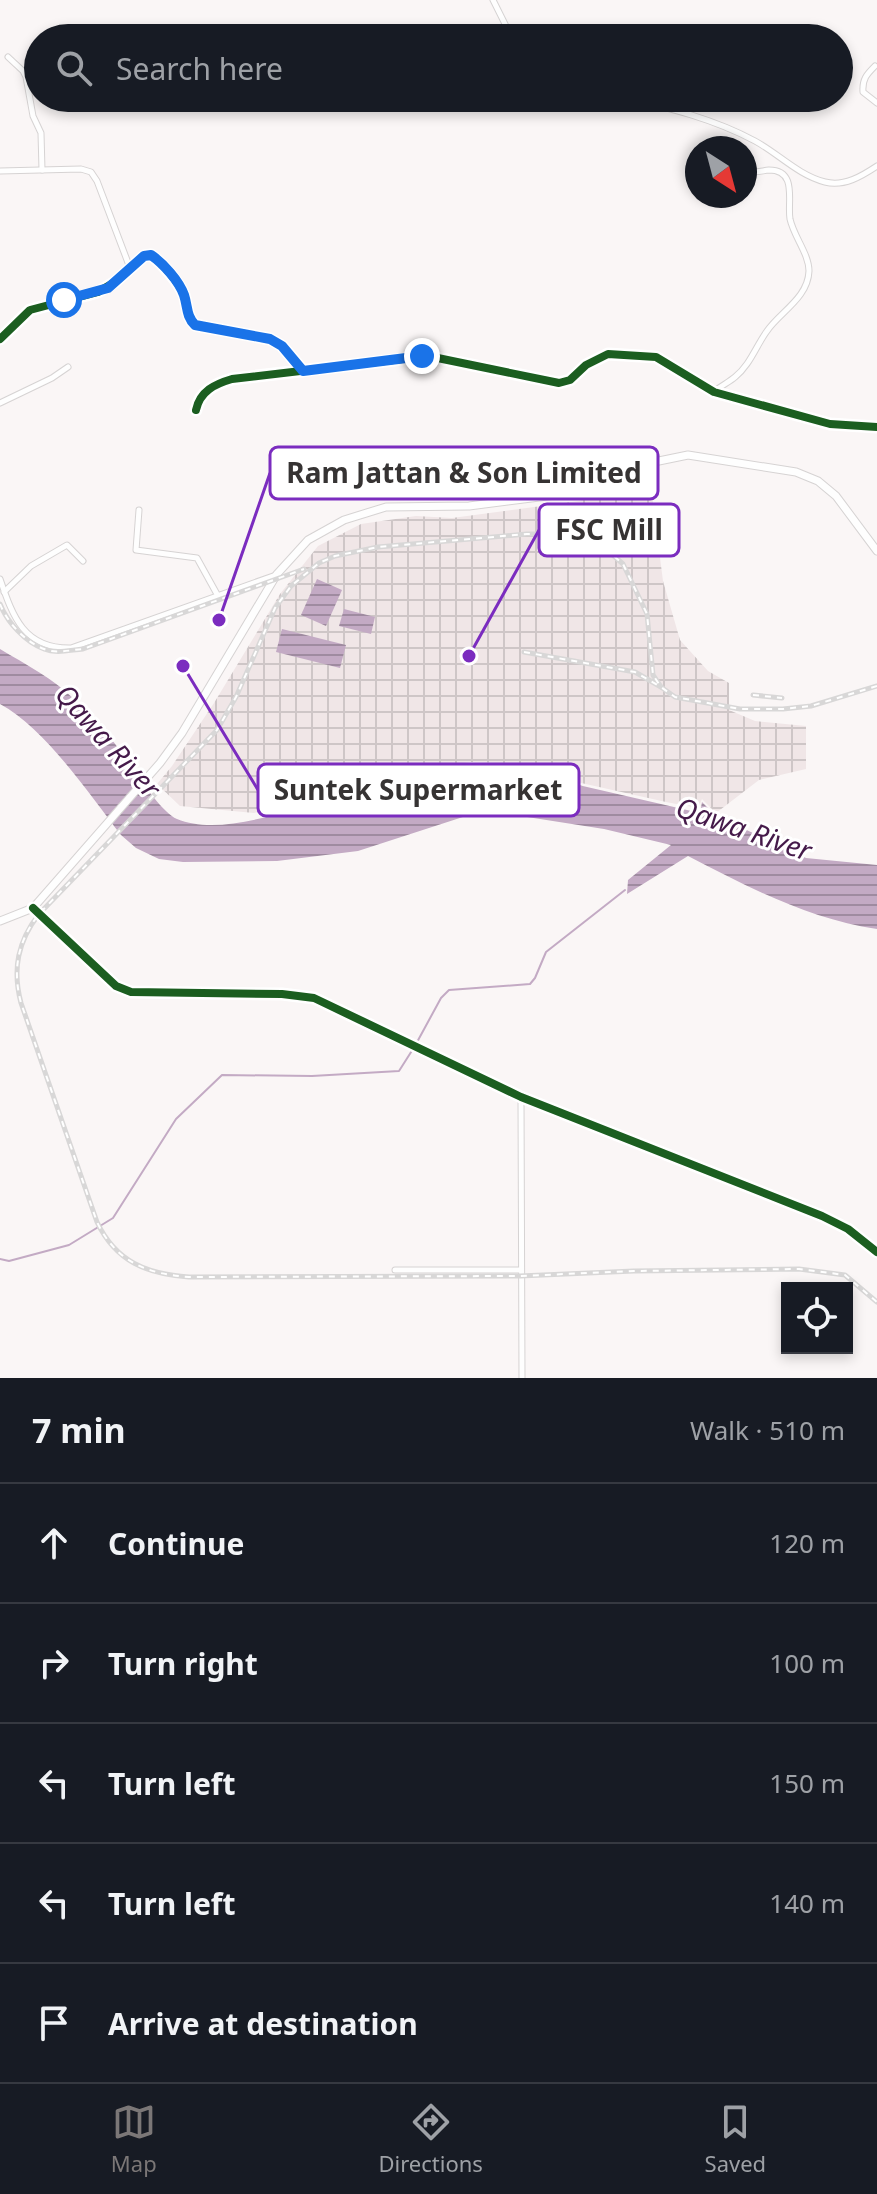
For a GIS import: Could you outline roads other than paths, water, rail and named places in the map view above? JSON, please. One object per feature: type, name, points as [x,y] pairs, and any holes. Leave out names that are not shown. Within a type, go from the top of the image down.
[{"type":"main road","points":[[0,921],[33,908],[148,777],[182,733],[277,574],[308,540],[344,520],[368,511],[401,506],[469,506],[542,498],[581,490],[654,462],[688,455],[796,472],[818,481],[845,507],[877,551]]},
{"type":"street","points":[[493,0],[505,24]]},
{"type":"street","points":[[8,57],[24,73]]},
{"type":"street","points":[[875,66],[862,84],[863,92],[877,103]]},
{"type":"street","points":[[32,112],[41,133],[42,170]]},
{"type":"street","points":[[677,112],[718,123],[826,183],[851,181],[877,166]]},
{"type":"street","points":[[0,171],[81,169],[91,172],[130,268]]},
{"type":"street","points":[[714,392],[747,364],[768,329],[800,295],[807,282],[809,268],[789,213],[791,185],[777,171],[757,172]]},
{"type":"street","points":[[0,339],[30,310],[98,292],[115,282],[144,256],[154,257],[183,291],[189,319],[195,325],[270,339],[282,346],[303,371]]},
{"type":"street","points":[[196,410],[201,397],[216,383],[232,379],[428,356],[559,383],[570,380],[598,357],[619,353],[663,360],[714,392],[830,424],[853,428],[877,427]]},
{"type":"street","points":[[0,403],[68,367]]},
{"type":"street","points":[[139,510],[136,550],[197,558],[218,596]]},
{"type":"street","points":[[4,592],[31,566],[67,545],[83,561]]},
{"type":"street","points":[[0,579],[9,607],[22,629],[36,639],[61,648],[89,643],[277,574]]},
{"type":"street","points":[[33,908],[116,986],[131,992],[298,995],[314,998],[521,1097],[822,1216],[848,1229],[877,1252]]},
{"type":"street","points":[[521,1097],[522,1378]]},
{"type":"street","points":[[395,1270],[520,1270]]},
{"type":"water","points":[[317,579],[342,590],[326,626],[301,615]]},
{"type":"water","points":[[344,609],[375,617],[371,634],[339,626]]},
{"type":"water","points":[[282,629],[346,645],[340,668],[276,652]]},
{"type":"water","name":"Qawa River","points":[[0,649],[67,692],[99,724],[161,806],[177,819],[213,825],[254,820],[438,772],[492,767],[546,772],[548,778],[700,813],[702,802],[715,815],[806,858],[877,865],[877,929],[803,910],[688,856],[627,894],[628,880],[671,845],[604,829],[496,812],[466,816],[358,851],[277,861],[183,862],[159,859],[136,848],[121,835],[50,745],[0,704]]},
{"type":"waterway","points":[[416,1044],[441,998],[449,990],[530,984],[546,952],[625,890]]},
{"type":"waterway","points":[[0,1259],[9,1261],[69,1245],[113,1218],[176,1119],[222,1075],[312,1076],[399,1071],[413,1049]]},
{"type":"railway","points":[[877,686],[811,706],[783,709],[740,709],[675,697],[661,687],[653,675],[647,614],[623,564],[593,542],[554,534],[527,534],[378,547],[335,556],[319,563],[291,586],[275,608],[236,697],[217,730],[39,914],[26,935],[17,967],[21,1003],[97,1222],[113,1247],[146,1269],[189,1277],[520,1276],[799,1269],[845,1275],[877,1302]]},
{"type":"railway","points":[[0,604],[12,624],[30,642],[49,650],[68,651],[83,649],[304,569]]},
{"type":"railway","points":[[524,652],[635,672],[661,687]]},
{"type":"railway","points":[[753,695],[782,698]]},
{"type":"place","name":"Ram Jattan & Son Limited","points":[[219,620]]},
{"type":"place","name":"FSC Mill","points":[[469,656]]},
{"type":"place","name":"Suntek Supermarket","points":[[183,666]]}]
